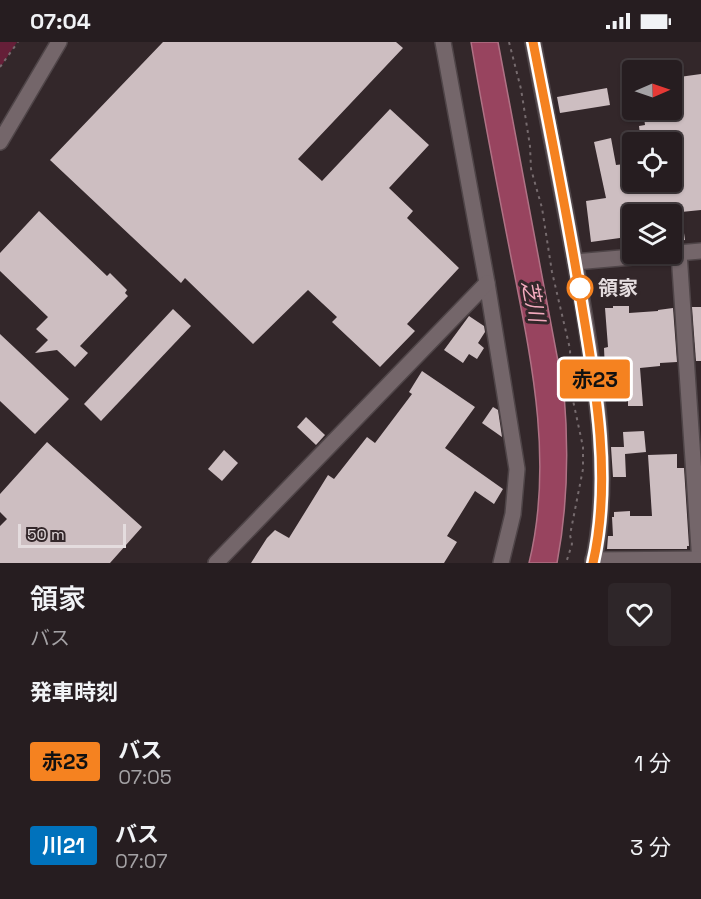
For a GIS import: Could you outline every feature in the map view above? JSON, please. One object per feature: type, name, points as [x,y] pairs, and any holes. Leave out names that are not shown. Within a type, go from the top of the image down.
[{"type":"street","points":[[0,142],[59,42]]},
{"type":"street","points":[[443,42],[487,283],[517,469],[513,514],[501,563]]},
{"type":"street","points":[[533,42],[575,262],[599,414],[601,490],[593,561],[700,560],[680,264]]},
{"type":"street","points":[[682,253],[701,251]]},
{"type":"street","points":[[575,262],[622,258]]},
{"type":"street","points":[[216,563],[487,283]]},
{"type":"path","points":[[0,67],[18,42]]},
{"type":"path","points":[[509,42],[521,89],[530,146],[531,169],[542,208],[552,272],[570,349],[571,391],[583,447],[583,469],[570,535],[572,544],[566,563]]},
{"type":"shaded area","points":[[0,42],[17,42],[0,68]]},
{"type":"water","name":"芝川","points":[[471,42],[498,42],[564,393],[567,436],[566,478],[557,563],[529,563],[540,486],[537,410],[526,333]]},
{"type":"building","points":[[163,42],[396,42],[403,48],[298,159],[322,181],[390,109],[429,145],[389,188],[413,211],[407,218],[459,268],[407,324],[415,331],[380,367],[332,322],[337,317],[308,290],[253,344],[185,278],[181,283],[50,160]]},
{"type":"building","points":[[701,74],[701,210],[682,212],[682,204],[622,204],[622,238],[591,242],[586,201],[606,198],[594,142],[611,138],[616,165],[622,164],[622,192],[682,192],[682,132],[640,132],[639,126],[645,125],[644,120],[682,120],[682,77]]},
{"type":"building","points":[[607,88],[610,105],[560,113],[557,97]]},
{"type":"building","points":[[39,211],[107,276],[110,273],[127,290],[125,293],[128,296],[80,346],[88,353],[75,367],[57,350],[35,353],[48,340],[36,329],[48,317],[0,271],[0,253]]},
{"type":"building","points":[[682,219],[685,240],[682,240]]},
{"type":"building","points":[[613,306],[629,306],[629,313],[673,308],[677,362],[640,368],[643,406],[628,406],[628,391],[606,393],[604,348],[608,347],[605,308],[613,308]]},
{"type":"building","points":[[692,307],[701,307],[701,361],[696,361]]},
{"type":"building","points":[[173,309],[191,326],[101,421],[84,404]]},
{"type":"building","points":[[469,316],[484,326],[485,332],[478,343],[484,348],[477,359],[469,354],[463,363],[444,350]]},
{"type":"building","points":[[0,334],[69,399],[35,434],[0,401]]},
{"type":"building","points":[[422,371],[475,407],[445,448],[503,489],[494,504],[475,491],[447,536],[457,542],[444,563],[251,563],[275,530],[289,538],[328,475],[334,479],[367,437],[375,443],[412,394],[409,392]]},
{"type":"building","points":[[493,407],[498,410],[502,437],[482,423]]},
{"type":"building","points":[[306,417],[325,435],[316,445],[297,427]]},
{"type":"building","points":[[644,431],[646,452],[625,454],[626,477],[613,477],[611,447],[624,447],[623,432]]},
{"type":"building","points":[[47,442],[142,527],[110,563],[0,563],[0,526],[7,519],[0,512],[0,494]]},
{"type":"building","points":[[224,450],[238,463],[222,481],[208,469]]},
{"type":"building","points":[[677,454],[677,468],[684,468],[689,546],[687,549],[607,549],[608,536],[613,536],[614,512],[630,511],[630,516],[652,516],[648,455]]},
{"type":"bus line","name":"赤23","points":[[533,42],[595,377],[599,414],[601,490],[593,563]]},
{"type":"place","name":"領家","points":[[580,288]]}]
